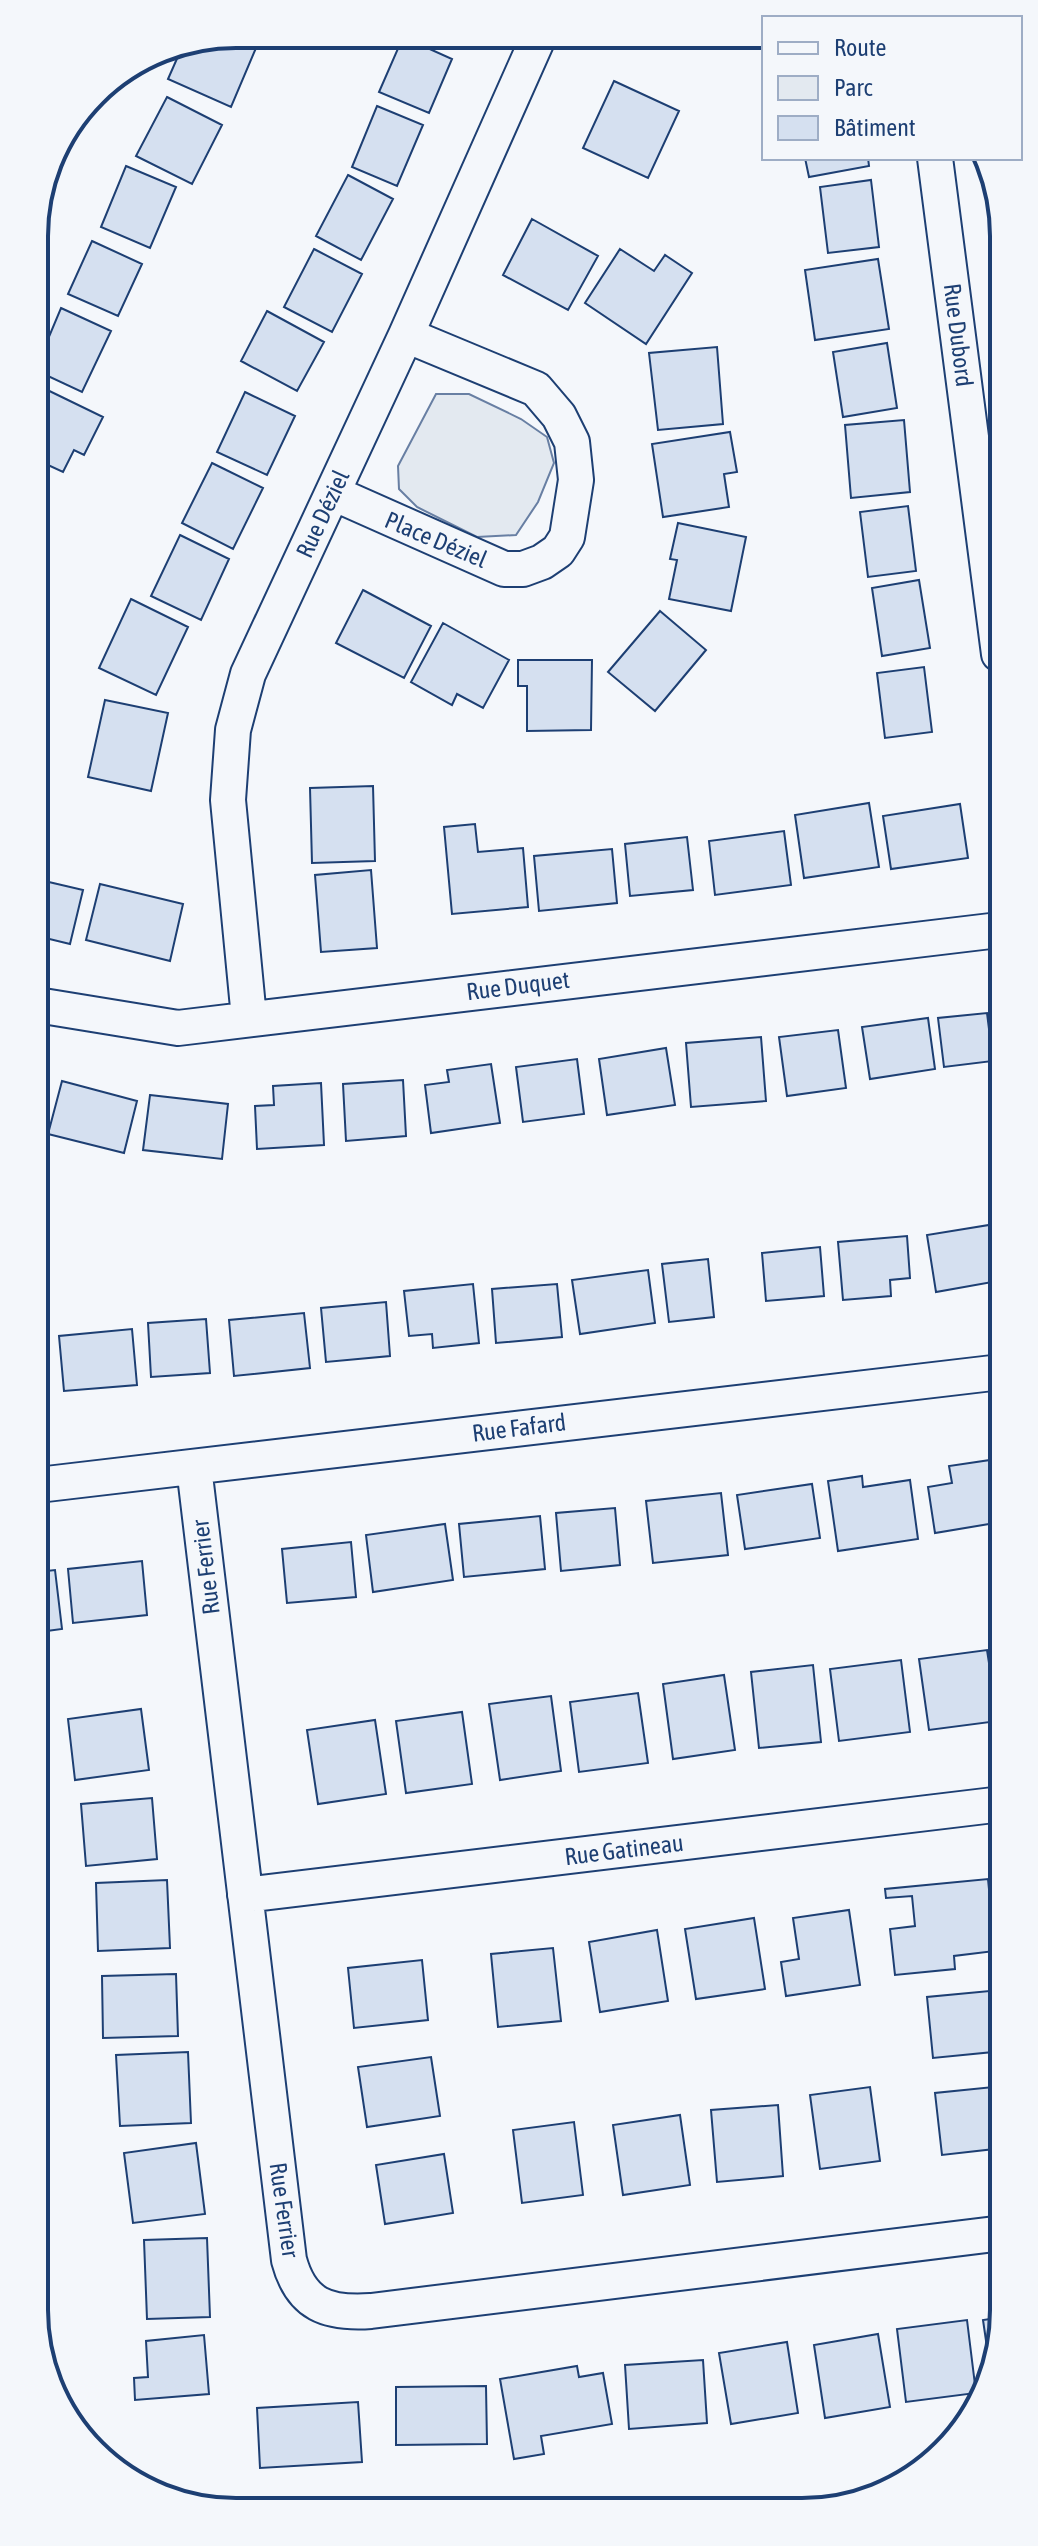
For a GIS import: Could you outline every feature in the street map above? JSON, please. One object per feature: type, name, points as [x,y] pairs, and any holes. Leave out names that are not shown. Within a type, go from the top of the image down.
[{"type":"street","name":"Rue Déziel","points":[[249,1018],[228,800],[233,730],[248,674],[406,335],[534,48]]},
{"type":"street","name":"Rue Dubord","points":[[935,160],[990,584]]},
{"type":"street","name":"Place Déziel","points":[[333,493],[504,569],[523,569],[542,562],[558,551],[567,537],[576,480],[572,442],[559,416],[536,389],[406,335]]},
{"type":"street","name":"Rue Duquet","points":[[48,1007],[178,1028],[990,931]]},
{"type":"street","name":"Rue Fafard","points":[[48,1484],[990,1373]]},
{"type":"street","name":"Rue Ferrier","points":[[194,1467],[289,2260],[298,2288],[316,2303],[342,2311],[371,2311],[990,2235]]},
{"type":"street","name":"Rue Gatineau","points":[[245,1895],[990,1805]]},
{"type":"green space","points":[[436,394],[469,394],[521,419],[547,437],[554,463],[538,502],[516,535],[477,537],[417,507],[399,489],[398,466]]},
{"type":"building","points":[[256,48],[231,107],[168,79],[177,58],[212,50]]},
{"type":"building","points":[[398,48],[428,48],[452,59],[429,113],[379,92]]},
{"type":"building","points":[[614,81],[679,111],[648,178],[583,148]]},
{"type":"building","points":[[167,97],[222,125],[192,184],[136,156]]},
{"type":"building","points":[[377,106],[423,125],[397,186],[352,167]]},
{"type":"building","points":[[805,160],[868,160],[869,166],[809,177]]},
{"type":"building","points":[[126,166],[176,187],[150,248],[101,227]]},
{"type":"building","points":[[348,175],[393,199],[361,260],[316,236]]},
{"type":"building","points":[[871,180],[879,247],[828,253],[820,187]]},
{"type":"building","points":[[532,219],[598,256],[568,310],[503,275]]},
{"type":"building","points":[[92,241],[142,264],[118,316],[68,294]]},
{"type":"building","points":[[314,249],[362,274],[332,332],[284,307]]},
{"type":"building","points":[[620,249],[654,271],[665,255],[692,273],[646,344],[585,303]]},
{"type":"building","points":[[878,259],[889,329],[815,340],[805,270]]},
{"type":"building","points":[[61,308],[111,331],[82,392],[48,376],[48,339]]},
{"type":"building","points":[[267,311],[324,342],[297,391],[241,361]]},
{"type":"building","points":[[887,343],[897,408],[843,417],[833,352]]},
{"type":"building","points":[[717,347],[723,424],[658,430],[649,353]]},
{"type":"building","points":[[48,390],[103,417],[84,455],[74,450],[63,472],[48,465]]},
{"type":"building","points":[[245,392],[295,416],[267,475],[217,452]]},
{"type":"building","points":[[904,420],[910,492],[851,498],[845,425]]},
{"type":"building","points":[[730,432],[737,472],[724,474],[729,507],[663,517],[652,444]]},
{"type":"building","points":[[212,463],[263,488],[233,549],[182,523]]},
{"type":"building","points":[[908,506],[916,571],[868,577],[860,512]]},
{"type":"building","points":[[678,523],[746,537],[731,611],[669,599],[677,560],[670,559]]},
{"type":"building","points":[[180,535],[229,559],[201,620],[151,596]]},
{"type":"building","points":[[919,580],[930,648],[882,656],[872,588]]},
{"type":"building","points":[[363,590],[431,626],[404,678],[336,643]]},
{"type":"building","points":[[131,599],[188,627],[156,695],[99,668]]},
{"type":"building","points":[[660,611],[706,650],[655,711],[608,672]]},
{"type":"building","points":[[443,623],[509,660],[483,708],[457,694],[452,705],[411,682]]},
{"type":"building","points":[[518,660],[592,660],[591,730],[527,731],[527,686],[518,686]]},
{"type":"building","points":[[924,667],[932,732],[885,738],[877,673]]},
{"type":"building","points":[[105,700],[168,713],[151,791],[88,777]]},
{"type":"building","points":[[373,786],[375,861],[312,863],[310,788]]},
{"type":"building","points":[[869,803],[879,867],[804,878],[795,815]]},
{"type":"building","points":[[960,804],[968,858],[891,869],[883,816]]},
{"type":"building","points":[[475,824],[478,852],[523,848],[528,907],[452,914],[444,827]]},
{"type":"building","points":[[784,831],[791,885],[715,895],[709,841]]},
{"type":"building","points":[[687,837],[693,890],[630,896],[625,844]]},
{"type":"building","points":[[612,849],[617,903],[539,911],[534,856]]},
{"type":"building","points":[[371,870],[377,948],[321,952],[315,875]]},
{"type":"building","points":[[48,882],[83,890],[70,944],[48,939]]},
{"type":"building","points":[[100,884],[183,904],[170,961],[86,940]]},
{"type":"building","points":[[987,1013],[990,1061],[944,1067],[938,1018]]},
{"type":"building","points":[[928,1018],[935,1069],[870,1079],[862,1027]]},
{"type":"building","points":[[838,1030],[846,1088],[787,1096],[779,1037]]},
{"type":"building","points":[[761,1037],[766,1101],[691,1107],[686,1043]]},
{"type":"building","points":[[666,1048],[675,1105],[607,1115],[599,1059]]},
{"type":"building","points":[[577,1059],[584,1114],[523,1122],[516,1067]]},
{"type":"building","points":[[491,1064],[500,1123],[431,1133],[425,1085],[449,1082],[447,1070]]},
{"type":"building","points":[[403,1080],[406,1136],[346,1141],[343,1084]]},
{"type":"building","points":[[62,1081],[137,1101],[124,1153],[48,1134]]},
{"type":"building","points":[[321,1083],[324,1145],[257,1149],[255,1106],[274,1105],[273,1086]]},
{"type":"building","points":[[150,1095],[228,1104],[222,1159],[143,1150]]},
{"type":"building","points":[[989,1225],[990,1282],[936,1292],[927,1235]]},
{"type":"building","points":[[907,1236],[910,1278],[890,1280],[891,1296],[843,1300],[838,1242]]},
{"type":"building","points":[[820,1247],[824,1296],[766,1301],[762,1253]]},
{"type":"building","points":[[708,1259],[714,1317],[669,1322],[662,1264]]},
{"type":"building","points":[[648,1270],[655,1323],[580,1334],[572,1280]]},
{"type":"building","points":[[473,1284],[479,1343],[433,1348],[432,1334],[409,1336],[404,1291]]},
{"type":"building","points":[[557,1284],[562,1337],[496,1343],[492,1289]]},
{"type":"building","points":[[386,1302],[390,1356],[326,1362],[321,1308]]},
{"type":"building","points":[[304,1313],[310,1368],[234,1376],[229,1320]]},
{"type":"building","points":[[206,1319],[210,1373],[151,1377],[148,1323]]},
{"type":"building","points":[[132,1329],[137,1385],[64,1391],[59,1336]]},
{"type":"building","points":[[990,1460],[990,1524],[935,1533],[928,1487],[952,1483],[949,1466]]},
{"type":"building","points":[[862,1476],[863,1487],[910,1480],[918,1539],[838,1551],[828,1481]]},
{"type":"building","points":[[812,1484],[820,1538],[745,1549],[737,1495]]},
{"type":"building","points":[[721,1493],[728,1555],[653,1563],[646,1501]]},
{"type":"building","points":[[615,1508],[620,1565],[561,1571],[556,1513]]},
{"type":"building","points":[[540,1516],[545,1569],[464,1577],[459,1524]]},
{"type":"building","points":[[445,1524],[453,1580],[373,1592],[366,1535]]},
{"type":"building","points":[[351,1542],[356,1597],[287,1603],[282,1549]]},
{"type":"building","points":[[142,1561],[147,1615],[73,1623],[68,1569]]},
{"type":"building","points":[[55,1570],[62,1629],[48,1631],[48,1571]]},
{"type":"building","points":[[987,1650],[990,1722],[929,1730],[919,1659]]},
{"type":"building","points":[[901,1660],[910,1732],[839,1741],[830,1669]]},
{"type":"building","points":[[813,1665],[821,1742],[759,1748],[751,1672]]},
{"type":"building","points":[[724,1675],[735,1750],[673,1759],[663,1684]]},
{"type":"building","points":[[638,1693],[648,1763],[579,1772],[570,1702]]},
{"type":"building","points":[[551,1696],[561,1771],[500,1780],[489,1704]]},
{"type":"building","points":[[141,1709],[149,1770],[75,1780],[68,1719]]},
{"type":"building","points":[[462,1712],[472,1784],[406,1793],[396,1721]]},
{"type":"building","points":[[375,1720],[386,1794],[318,1804],[307,1730]]},
{"type":"building","points":[[152,1798],[157,1859],[86,1866],[81,1804]]},
{"type":"building","points":[[988,1879],[990,1952],[954,1956],[955,1969],[895,1975],[890,1929],[915,1926],[912,1896],[886,1898],[885,1889]]},
{"type":"building","points":[[167,1880],[170,1948],[98,1951],[96,1883]]},
{"type":"building","points":[[849,1910],[860,1985],[786,1996],[781,1962],[799,1959],[793,1918]]},
{"type":"building","points":[[754,1918],[765,1989],[696,1999],[685,1929]]},
{"type":"building","points":[[657,1930],[668,2001],[600,2012],[589,1942]]},
{"type":"building","points":[[553,1948],[561,2021],[498,2027],[491,1954]]},
{"type":"building","points":[[422,1960],[428,2020],[354,2028],[348,1968]]},
{"type":"building","points":[[176,1974],[178,2036],[103,2038],[102,1976]]},
{"type":"building","points":[[990,1991],[990,2052],[933,2058],[927,1997]]},
{"type":"building","points":[[188,2052],[191,2123],[120,2126],[116,2055]]},
{"type":"building","points":[[431,2057],[440,2116],[367,2127],[358,2067]]},
{"type":"building","points":[[870,2087],[880,2161],[820,2169],[810,2095]]},
{"type":"building","points":[[990,2087],[990,2149],[942,2155],[935,2093]]},
{"type":"building","points":[[778,2105],[783,2176],[717,2182],[711,2110]]},
{"type":"building","points":[[680,2115],[690,2185],[623,2195],[613,2125]]},
{"type":"building","points":[[574,2122],[583,2195],[522,2203],[513,2130]]},
{"type":"building","points":[[196,2143],[205,2214],[133,2223],[124,2153]]},
{"type":"building","points":[[444,2154],[453,2213],[385,2224],[376,2165]]},
{"type":"building","points":[[207,2238],[210,2317],[147,2319],[144,2240]]},
{"type":"building","points":[[990,2319],[986,2343],[983,2320]]},
{"type":"building","points":[[967,2320],[975,2384],[971,2394],[906,2402],[897,2329]]},
{"type":"building","points":[[878,2334],[890,2407],[825,2418],[814,2345]]},
{"type":"building","points":[[204,2335],[209,2394],[135,2400],[134,2378],[148,2377],[146,2341]]},
{"type":"building","points":[[787,2342],[798,2413],[731,2424],[719,2353]]},
{"type":"building","points":[[703,2360],[707,2423],[629,2429],[625,2365]]},
{"type":"building","points":[[577,2366],[579,2377],[603,2373],[612,2424],[541,2436],[544,2454],[514,2459],[500,2379]]},
{"type":"building","points":[[486,2386],[487,2444],[396,2445],[396,2387]]},
{"type":"building","points":[[358,2402],[362,2462],[260,2468],[257,2408]]}]
